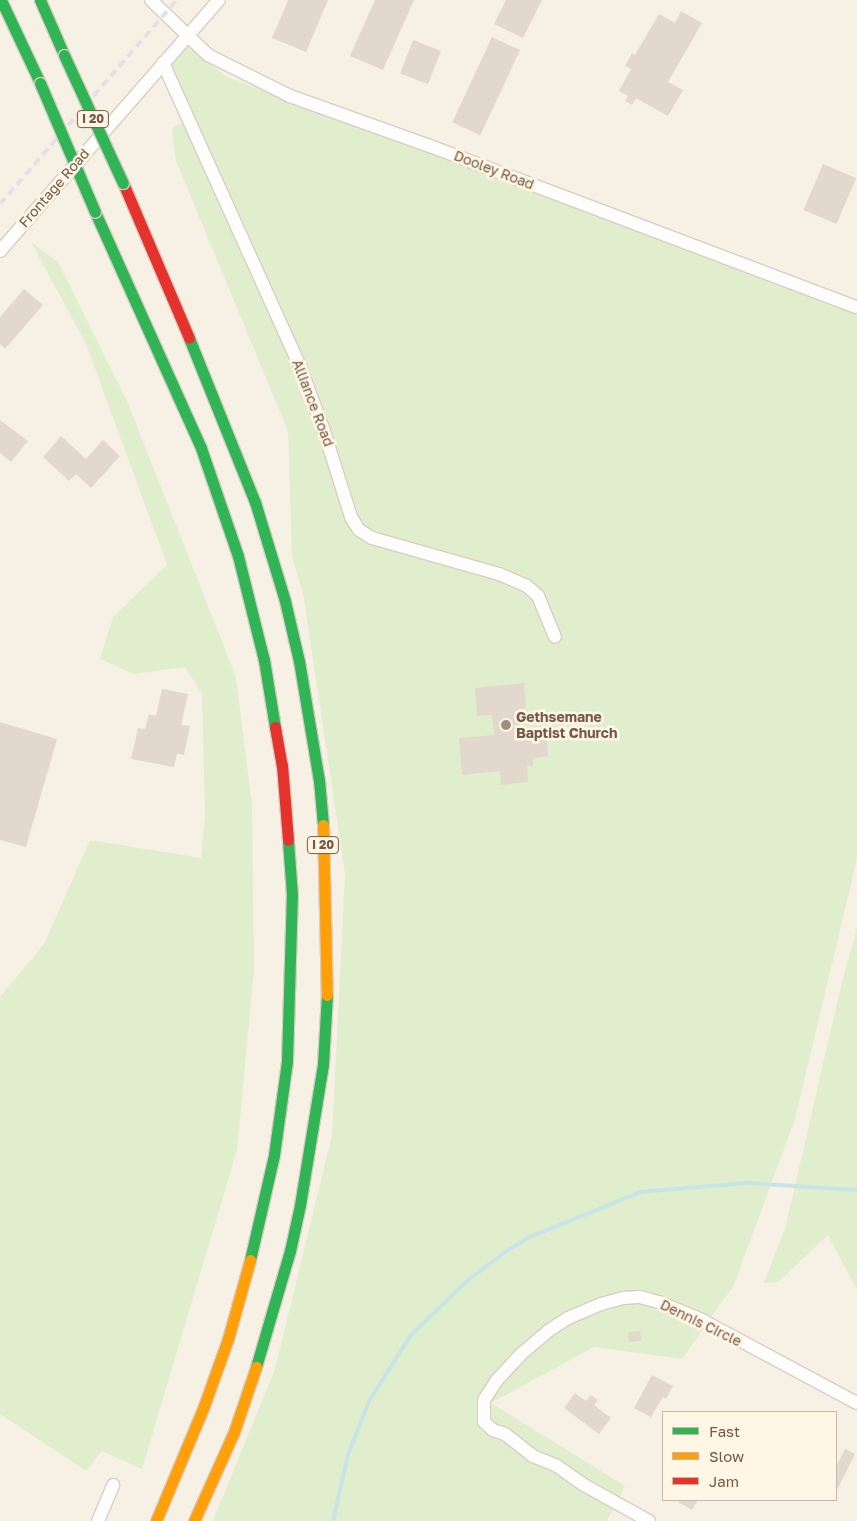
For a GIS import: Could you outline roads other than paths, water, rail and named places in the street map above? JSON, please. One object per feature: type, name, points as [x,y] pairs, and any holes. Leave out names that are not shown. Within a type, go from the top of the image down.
[{"type":"highway","name":"I 20","points":[[1,0],[201,448],[238,556],[264,660],[282,765],[292,895],[287,1061],[274,1155],[246,1282],[228,1339],[201,1414],[156,1521]]},
{"type":"highway","name":"I 20","points":[[40,0],[123,183],[224,421],[255,502],[285,601],[299,661],[319,780],[323,827],[327,1017],[323,1064],[300,1205],[290,1251],[250,1387],[234,1432],[194,1521]]},
{"type":"street","name":"Dooley Road","points":[[151,0],[208,56],[290,96],[438,149],[857,307]]},
{"type":"street","name":"Frontage Road","points":[[0,250],[218,0]]},
{"type":"street","name":"Alliance Road","points":[[163,63],[301,369],[323,428],[351,517],[359,530],[372,538],[499,574],[527,586],[538,596],[555,637]]},
{"type":"street","name":"Dennis Circle","points":[[648,1521],[584,1485],[555,1465],[533,1456],[484,1422],[484,1400],[497,1380],[521,1354],[548,1331],[568,1318],[601,1304],[624,1298],[640,1297],[658,1302],[702,1320],[857,1402]]},
{"type":"street","points":[[98,1521],[113,1485]]},
{"type":"waterway","points":[[333,1521],[348,1455],[369,1401],[411,1335],[468,1280],[508,1250],[530,1237],[640,1192],[747,1183],[857,1190]]},
{"type":"railway","points":[[0,204],[177,0]]},
{"type":"place","name":"Gethsemane Baptist Church","points":[[506,725]]}]
